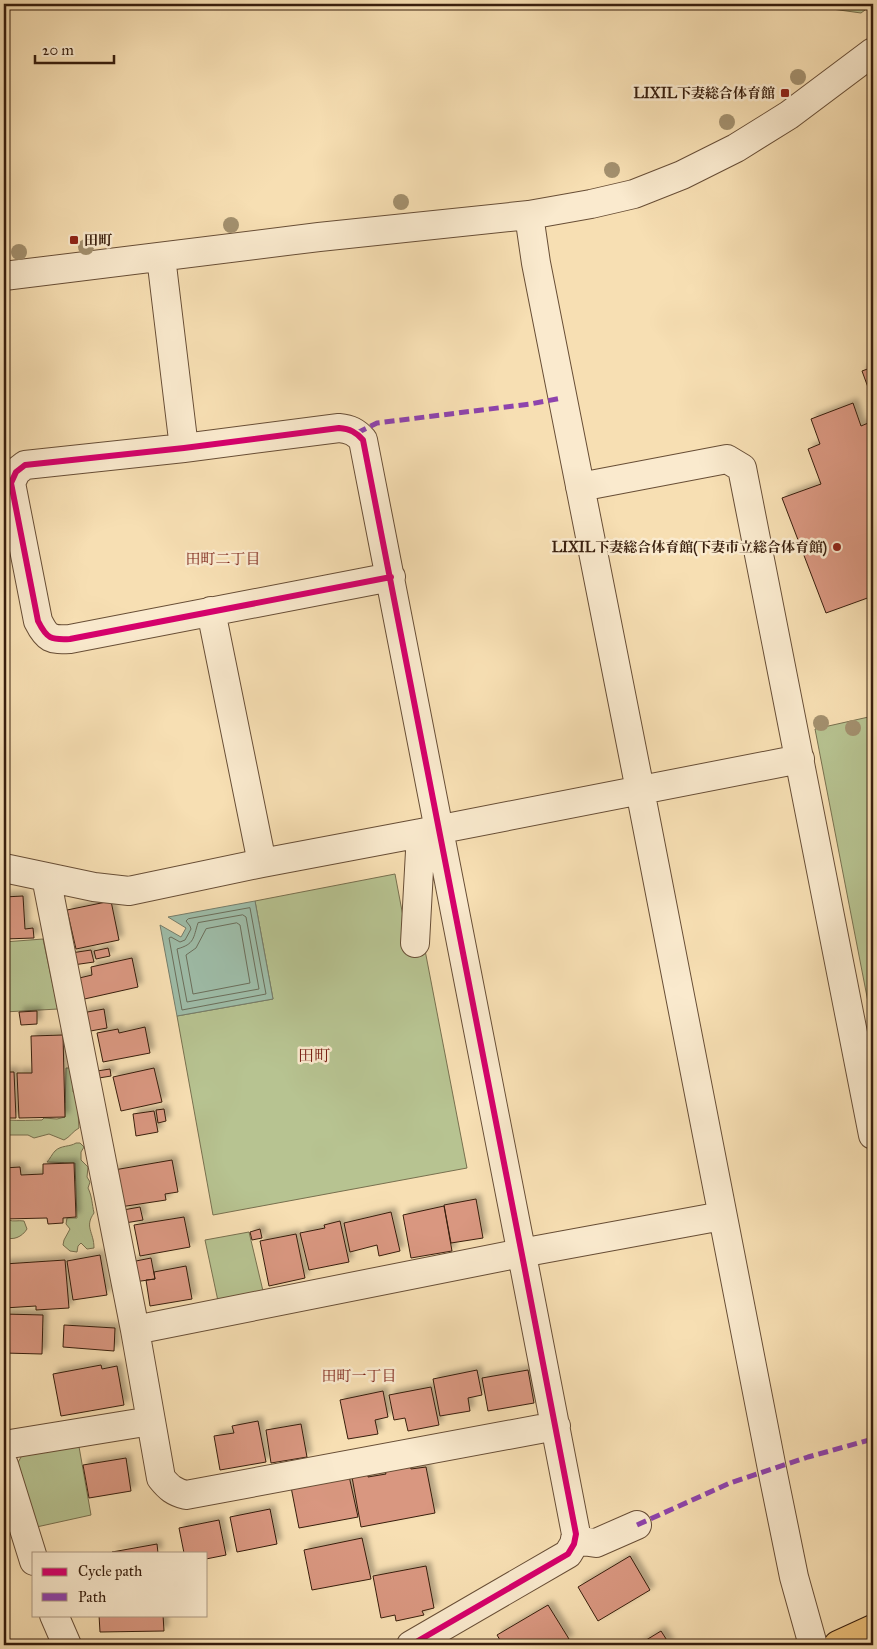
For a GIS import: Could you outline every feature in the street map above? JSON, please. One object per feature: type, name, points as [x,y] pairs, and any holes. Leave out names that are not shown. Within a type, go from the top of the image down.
[{"type":"main road","points":[[838,1645],[873,1629]]},
{"type":"street","points":[[4,276],[319,237],[528,215],[634,194],[682,176],[736,148],[871,60]]},
{"type":"street","points":[[528,215],[722,1216],[794,1577],[813,1645]]},
{"type":"street","points":[[161,257],[184,448]]},
{"type":"street","points":[[391,577],[70,639],[56,640],[44,633],[38,621],[11,483],[16,472],[25,465],[184,448],[339,428],[349,429],[357,433],[363,440],[391,577],[430,832],[521,1253],[576,1534],[568,1554],[411,1645]]},
{"type":"street","points":[[580,487],[727,459],[742,468],[873,1135]]},
{"type":"street","points":[[211,611],[262,863]]},
{"type":"street","points":[[4,868],[94,888],[129,891],[262,863],[800,759]]},
{"type":"street","points":[[415,943],[430,832]]},
{"type":"street","points":[[46,876],[135,1330],[161,1478],[168,1488],[186,1494],[556,1426]]},
{"type":"street","points":[[135,1330],[521,1253],[722,1216]]},
{"type":"street","points":[[4,1445],[151,1421]]},
{"type":"street","points":[[4,1465],[32,1555]]},
{"type":"street","points":[[575,1540],[596,1543],[637,1525]]},
{"type":"street","points":[[54,1616],[67,1645]]},
{"type":"green space","points":[[796,4],[873,4],[861,13]]},
{"type":"green space","points":[[873,716],[873,1010],[869,1007],[815,729]]},
{"type":"green space","points":[[395,874],[409,948],[424,945],[467,1168],[213,1215],[177,1016],[273,999],[255,901]]},
{"type":"green space","points":[[43,939],[58,1009],[4,1012],[4,942]]},
{"type":"green space","points":[[66,1068],[70,1068],[79,1082],[73,1087],[73,1092],[77,1096],[79,1128],[64,1140],[49,1134],[34,1138],[28,1135],[8,1135],[4,1129],[4,1123],[8,1120],[42,1120],[44,1118],[57,1119],[65,1117]]},
{"type":"green space","points":[[80,1143],[84,1147],[81,1152],[81,1160],[88,1167],[87,1177],[90,1182],[88,1188],[94,1213],[90,1226],[94,1248],[87,1249],[81,1243],[78,1246],[77,1252],[70,1251],[63,1245],[70,1229],[66,1224],[67,1218],[77,1218],[75,1163],[47,1162],[57,1149]]},
{"type":"green space","points":[[4,1221],[24,1221],[27,1229],[17,1238],[4,1237]]},
{"type":"green space","points":[[249,1232],[263,1291],[218,1301],[205,1240]]},
{"type":"green space","points":[[78,1441],[91,1515],[32,1528],[16,1466],[25,1450]]},
{"type":"water","points":[[255,901],[273,999],[177,1016],[160,925],[181,937],[186,928],[168,917]]},
{"type":"building","points":[[873,367],[873,401],[862,371]]},
{"type":"building","name":"LIXIL下妻総合体育館(下妻市立総合体育館)","points":[[853,403],[861,426],[873,421],[873,596],[826,613],[782,498],[821,484],[808,449],[820,444],[811,419]]},
{"type":"building","points":[[23,896],[25,929],[33,928],[34,938],[4,939],[4,897]]},
{"type":"building","points":[[111,901],[119,940],[76,949],[67,910]]},
{"type":"building","points":[[108,948],[110,956],[96,959],[94,951]]},
{"type":"building","points":[[91,950],[94,962],[73,965],[71,953]]},
{"type":"building","points":[[132,958],[138,987],[80,1000],[75,979],[92,975],[91,967]]},
{"type":"building","points":[[104,1009],[107,1028],[85,1032],[82,1013]]},
{"type":"building","points":[[37,1011],[37,1024],[21,1025],[19,1012]]},
{"type":"building","points":[[145,1027],[150,1053],[103,1062],[97,1033],[118,1029],[119,1033]]},
{"type":"building","points":[[63,1035],[65,1117],[19,1118],[17,1073],[32,1073],[31,1036]]},
{"type":"building","points":[[154,1068],[162,1102],[121,1111],[113,1077]]},
{"type":"building","points":[[110,1069],[111,1076],[99,1078],[97,1071]]},
{"type":"building","points":[[4,1072],[14,1072],[16,1118],[4,1118]]},
{"type":"building","points":[[164,1109],[166,1121],[158,1123],[156,1110]]},
{"type":"building","points":[[154,1111],[158,1132],[136,1136],[133,1114]]},
{"type":"building","points":[[172,1160],[178,1192],[165,1194],[166,1200],[120,1207],[114,1170]]},
{"type":"building","points":[[74,1163],[76,1217],[63,1218],[63,1223],[48,1224],[47,1218],[4,1219],[4,1168],[20,1167],[21,1175],[43,1174],[43,1164]]},
{"type":"building","points":[[476,1199],[483,1238],[451,1243],[444,1205]]},
{"type":"building","points":[[444,1206],[452,1251],[411,1258],[403,1215]]},
{"type":"building","points":[[140,1207],[143,1220],[125,1223],[123,1210]]},
{"type":"building","points":[[391,1212],[400,1251],[379,1256],[377,1245],[350,1252],[344,1223]]},
{"type":"building","points":[[184,1217],[190,1247],[140,1256],[134,1225]]},
{"type":"building","points":[[340,1221],[349,1262],[309,1270],[300,1233],[325,1228],[324,1225]]},
{"type":"building","points":[[260,1229],[262,1238],[252,1240],[250,1232]]},
{"type":"building","points":[[296,1234],[305,1278],[269,1286],[260,1241]]},
{"type":"building","points":[[100,1255],[107,1295],[73,1300],[67,1261]]},
{"type":"building","points":[[151,1258],[155,1279],[134,1282],[131,1262]]},
{"type":"building","points":[[65,1260],[69,1308],[36,1310],[36,1306],[4,1308],[4,1264]]},
{"type":"building","points":[[186,1266],[192,1299],[150,1306],[146,1280],[155,1279],[154,1272]]},
{"type":"building","points":[[4,1314],[43,1315],[42,1354],[4,1353]]},
{"type":"building","points":[[64,1325],[115,1328],[114,1351],[63,1347]]},
{"type":"building","points":[[101,1365],[102,1369],[117,1366],[124,1405],[61,1416],[53,1374]]},
{"type":"building","points":[[477,1370],[482,1395],[468,1398],[470,1411],[440,1416],[433,1379]]},
{"type":"building","points":[[528,1370],[534,1403],[488,1411],[482,1378]]},
{"type":"building","points":[[431,1387],[439,1425],[408,1431],[405,1418],[394,1420],[389,1395]]},
{"type":"building","points":[[383,1391],[388,1417],[375,1420],[378,1434],[348,1439],[340,1400]]},
{"type":"building","points":[[258,1421],[266,1462],[220,1470],[214,1436],[234,1433],[232,1426]]},
{"type":"building","points":[[301,1424],[307,1457],[271,1463],[266,1430]]},
{"type":"building","points":[[126,1458],[131,1491],[89,1498],[83,1465]]},
{"type":"building","points":[[410,1466],[411,1469],[426,1467],[435,1513],[361,1527],[352,1477],[368,1474],[368,1477],[386,1474],[385,1471]]},
{"type":"building","points":[[349,1476],[358,1517],[299,1528],[291,1487]]},
{"type":"building","points":[[270,1509],[277,1544],[237,1552],[230,1517]]},
{"type":"building","points":[[219,1520],[226,1555],[208,1559],[208,1552],[184,1552],[179,1528]]},
{"type":"building","points":[[362,1538],[371,1579],[312,1590],[304,1550]]},
{"type":"building","points":[[157,1544],[158,1552],[112,1552]]},
{"type":"building","points":[[630,1556],[650,1590],[598,1621],[578,1587]]},
{"type":"building","points":[[426,1566],[434,1608],[422,1611],[424,1615],[396,1621],[395,1615],[381,1618],[373,1576]]},
{"type":"building","points":[[548,1605],[569,1639],[558,1645],[503,1645],[497,1635]]},
{"type":"building","points":[[99,1616],[163,1616],[164,1631],[100,1632]]},
{"type":"building","points":[[661,1631],[670,1645],[638,1645]]},
{"type":"marked path","points":[[357,433],[377,423],[530,404],[562,398]]},
{"type":"marked path","points":[[637,1525],[730,1483],[808,1457],[873,1439]]},
{"type":"cycle path","points":[[391,577],[70,639],[58,639],[47,635],[38,621],[11,483],[16,472],[25,465],[184,448],[339,428],[352,431],[363,440],[380,524],[396,609],[413,693],[576,1534],[574,1544],[568,1554],[411,1645]]},
{"type":"place","name":"LIXIL下妻総合体育館","points":[[785,93]]},
{"type":"place","name":"田町","points":[[74,240]]},
{"type":"place","name":"LIXIL下妻総合体育館(下妻市立総合体育館)","points":[[837,547]]},
{"type":"district","name":"田町二丁目","points":[[223,559]]},
{"type":"district","name":"田町","points":[[314,1055]]},
{"type":"district","name":"田町一丁目","points":[[359,1376]]}]
